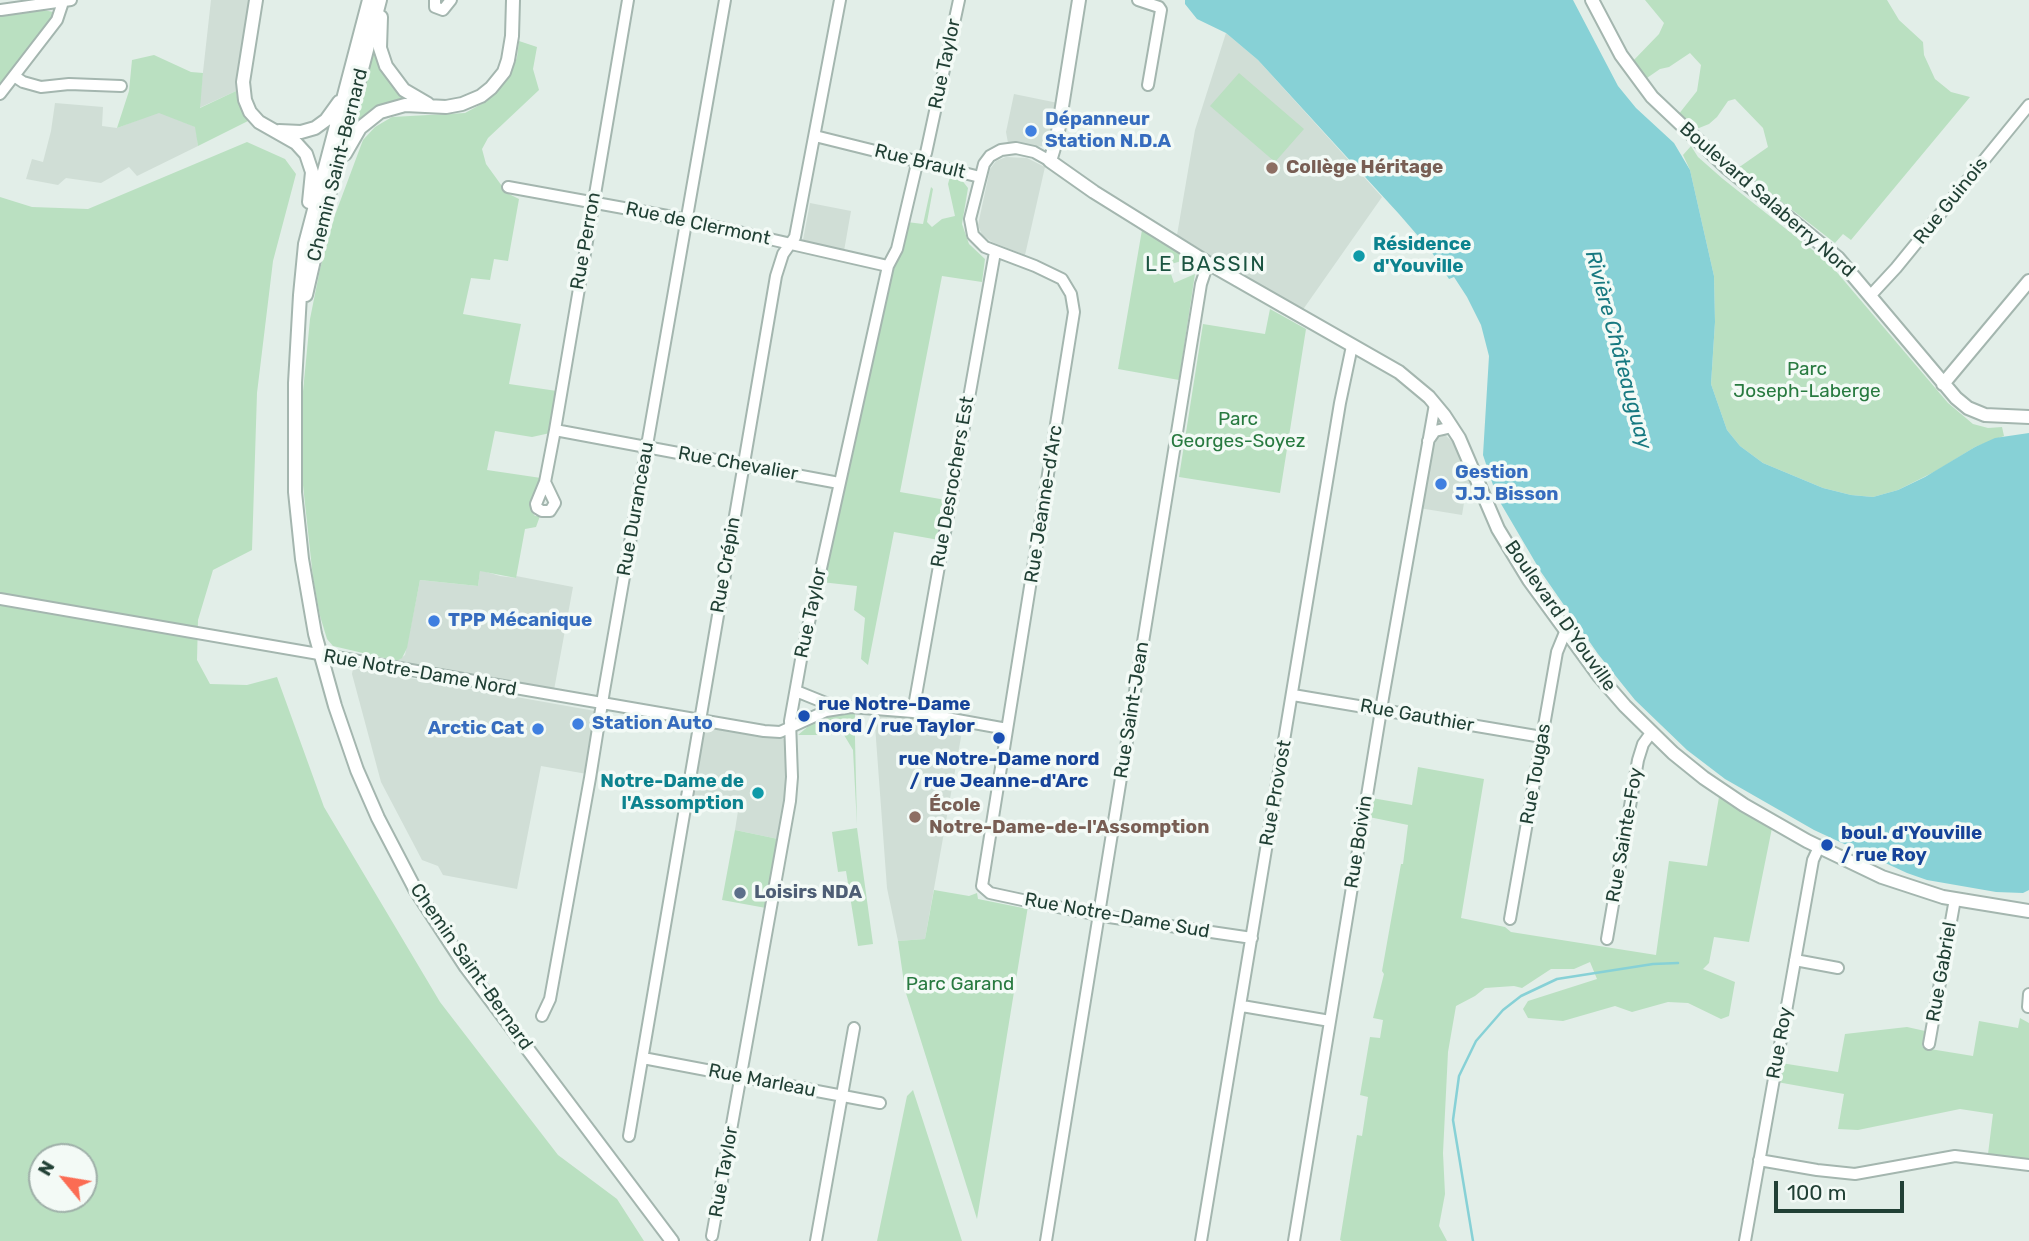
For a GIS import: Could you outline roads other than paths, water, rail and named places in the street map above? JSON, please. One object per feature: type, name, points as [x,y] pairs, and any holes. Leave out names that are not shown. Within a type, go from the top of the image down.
[{"type":"street","points":[[256,0],[243,75],[243,91],[252,115],[299,146],[310,163],[312,175],[306,244]]},
{"type":"street","name":"Chemin Saint-Bernard","points":[[369,0],[306,244],[300,295],[294,410],[296,511],[304,577],[321,656],[357,770],[382,827],[415,889],[466,967],[672,1241]]},
{"type":"street","points":[[380,0],[380,48],[386,66],[404,90],[428,105]]},
{"type":"street","name":"Chemin Saint-Bernard","points":[[299,332],[315,250],[380,0]]},
{"type":"street","points":[[435,0],[435,7],[443,10],[451,0]]},
{"type":"street","points":[[334,176],[354,136],[370,118],[399,106],[453,106],[469,102],[496,83],[504,72],[510,54],[513,0]]},
{"type":"street","name":"Rue Perron","points":[[545,482],[628,0]]},
{"type":"street","name":"Rue Duranceau","points":[[542,1016],[550,999],[725,0]]},
{"type":"street","name":"Rue Crépin","points":[[629,1136],[776,276],[783,254],[796,237],[840,0]]},
{"type":"street","name":"Rue Taylor","points":[[712,1236],[790,801],[791,728],[796,691],[888,266],[897,249],[916,169],[926,153],[959,0]]},
{"type":"street","points":[[1050,161],[1079,0]]},
{"type":"street","points":[[1138,0],[1161,10],[1148,85]]},
{"type":"street","name":"Boulevard Salaberry Nord","points":[[1592,0],[1621,55],[1652,97],[1726,167],[1834,254],[1943,384],[1963,404],[1979,413],[1996,417],[2029,417]]},
{"type":"street","points":[[1,10],[67,1]]},
{"type":"street","points":[[0,94],[57,20],[67,1]]},
{"type":"street","points":[[14,76],[23,82],[41,87],[69,84],[121,86]]},
{"type":"street","points":[[272,130],[295,132],[316,128],[331,114],[345,93]]},
{"type":"street","name":"Rue Guinois","points":[[1870,296],[2029,105]]},
{"type":"street","name":"Rue Brault","points":[[816,136],[980,177],[987,159],[1001,150],[1024,150],[1050,161]]},
{"type":"street","name":"Boulevard D'Youville","points":[[1050,161],[1208,264],[1399,372],[1435,404],[1452,427],[1498,529],[1523,571],[1608,687],[1651,733],[1692,769],[1724,793],[1819,847],[1894,882],[1955,899],[2029,911]]},
{"type":"street","name":"Rue Jeanne-d'Arc","points":[[980,177],[971,212],[971,229],[981,244],[1062,279],[1071,293],[1074,312],[982,878],[984,890]]},
{"type":"street","name":"Rue de Clermont","points":[[508,187],[687,221],[888,266]]},
{"type":"street","name":"Rue Desrochers Est","points":[[913,712],[995,251]]},
{"type":"street","name":"Rue Saint-Jean","points":[[1046,1241],[1201,284],[1208,264]]},
{"type":"street","points":[[1943,384],[2029,281]]},
{"type":"street","name":"Rue Provost","points":[[1201,1241],[1342,391],[1352,346]]},
{"type":"street","name":"Rue Boivin","points":[[1294,1241],[1381,710],[1435,404]]},
{"type":"street","points":[[1427,444],[1435,431],[1452,427]]},
{"type":"street","name":"Rue Chevalier","points":[[555,430],[839,483]]},
{"type":"street","name":"Rue Notre-Dame Nord","points":[[0,599],[771,732],[780,732],[838,708],[874,707],[1007,729]]},
{"type":"street","name":"Rue Tougas","points":[[1510,919],[1557,652],[1566,630]]},
{"type":"street","name":"Rue Notre-Dame Nord","points":[[796,691],[838,708]]},
{"type":"street","name":"Rue Gauthier","points":[[1293,695],[1542,737]]},
{"type":"street","name":"Rue Sainte-Foy","points":[[1607,939],[1638,760],[1643,744],[1651,733]]},
{"type":"street","name":"Rue Roy","points":[[1745,1241],[1813,860],[1819,847]]},
{"type":"street","name":"Rue Notre-Dame Sud","points":[[984,890],[995,895],[1100,915],[1252,939]]},
{"type":"street","name":"Rue Gabriel","points":[[1929,1045],[1955,899]]},
{"type":"street","points":[[1795,960],[1838,968]]},
{"type":"street","points":[[2028,1007],[2029,995]]},
{"type":"street","points":[[1242,1006],[1329,1021]]},
{"type":"street","points":[[816,1241],[854,1028]]},
{"type":"street","name":"Rue Marleau","points":[[643,1058],[880,1103]]},
{"type":"street","points":[[1759,1160],[1843,1173],[1879,1171],[1955,1156],[2029,1165]]},
{"type":"water","name":"Rivière Châteauguay","points":[[1185,0],[1573,0],[1618,86],[1636,108],[1674,143],[1690,170],[1714,276],[1715,322],[1711,384],[1727,430],[1740,446],[1763,463],[1823,488],[1873,497],[1898,490],[1925,477],[1995,438],[2029,433],[2029,890],[2023,893],[1996,892],[1927,880],[1814,830],[1725,779],[1687,750],[1635,700],[1598,654],[1541,572],[1497,497],[1483,455],[1489,356],[1481,325],[1467,297],[1454,277],[1449,279],[1431,251],[1399,214],[1258,60],[1226,33],[1197,19],[1185,4]]},
{"type":"waterway","points":[[1473,1241],[1453,1120],[1459,1076],[1476,1041],[1503,1010],[1521,996],[1557,979],[1653,964],[1678,963]]},
{"type":"place","name":"Dépanneur Station N.D.A","points":[[1031,131]]},
{"type":"place","name":"Collège Héritage","points":[[1272,168]]},
{"type":"place","name":"Résidence d'Youville","points":[[1359,256]]},
{"type":"place","name":"Gestion J.J. Bisson","points":[[1441,484]]},
{"type":"place","name":"TPP Mécanique","points":[[434,621]]},
{"type":"place","name":"rue Notre-Dame nord / rue Taylor","points":[[804,716]]},
{"type":"place","name":"Station Auto","points":[[578,724]]},
{"type":"place","name":"Arctic Cat","points":[[538,729]]},
{"type":"place","name":"rue Notre-Dame nord / rue Jeanne-d'Arc","points":[[999,738]]},
{"type":"place","name":"Notre-Dame de l'Assomption","points":[[758,793]]},
{"type":"place","name":"École Notre-Dame-de-l'Assomption","points":[[915,817]]},
{"type":"place","name":"boul. d'Youville / rue Roy","points":[[1827,845]]},
{"type":"place","name":"Loisirs NDA","points":[[740,893]]},
{"type":"district","name":"LE BASSIN","points":[[1206,265]]},
{"type":"park label","name":"Parc Joseph-Laberge","points":[[1807,381]]},
{"type":"park label","name":"Parc Georges-Soyez","points":[[1238,431]]},
{"type":"park label","name":"Parc Garand","points":[[960,985]]}]
